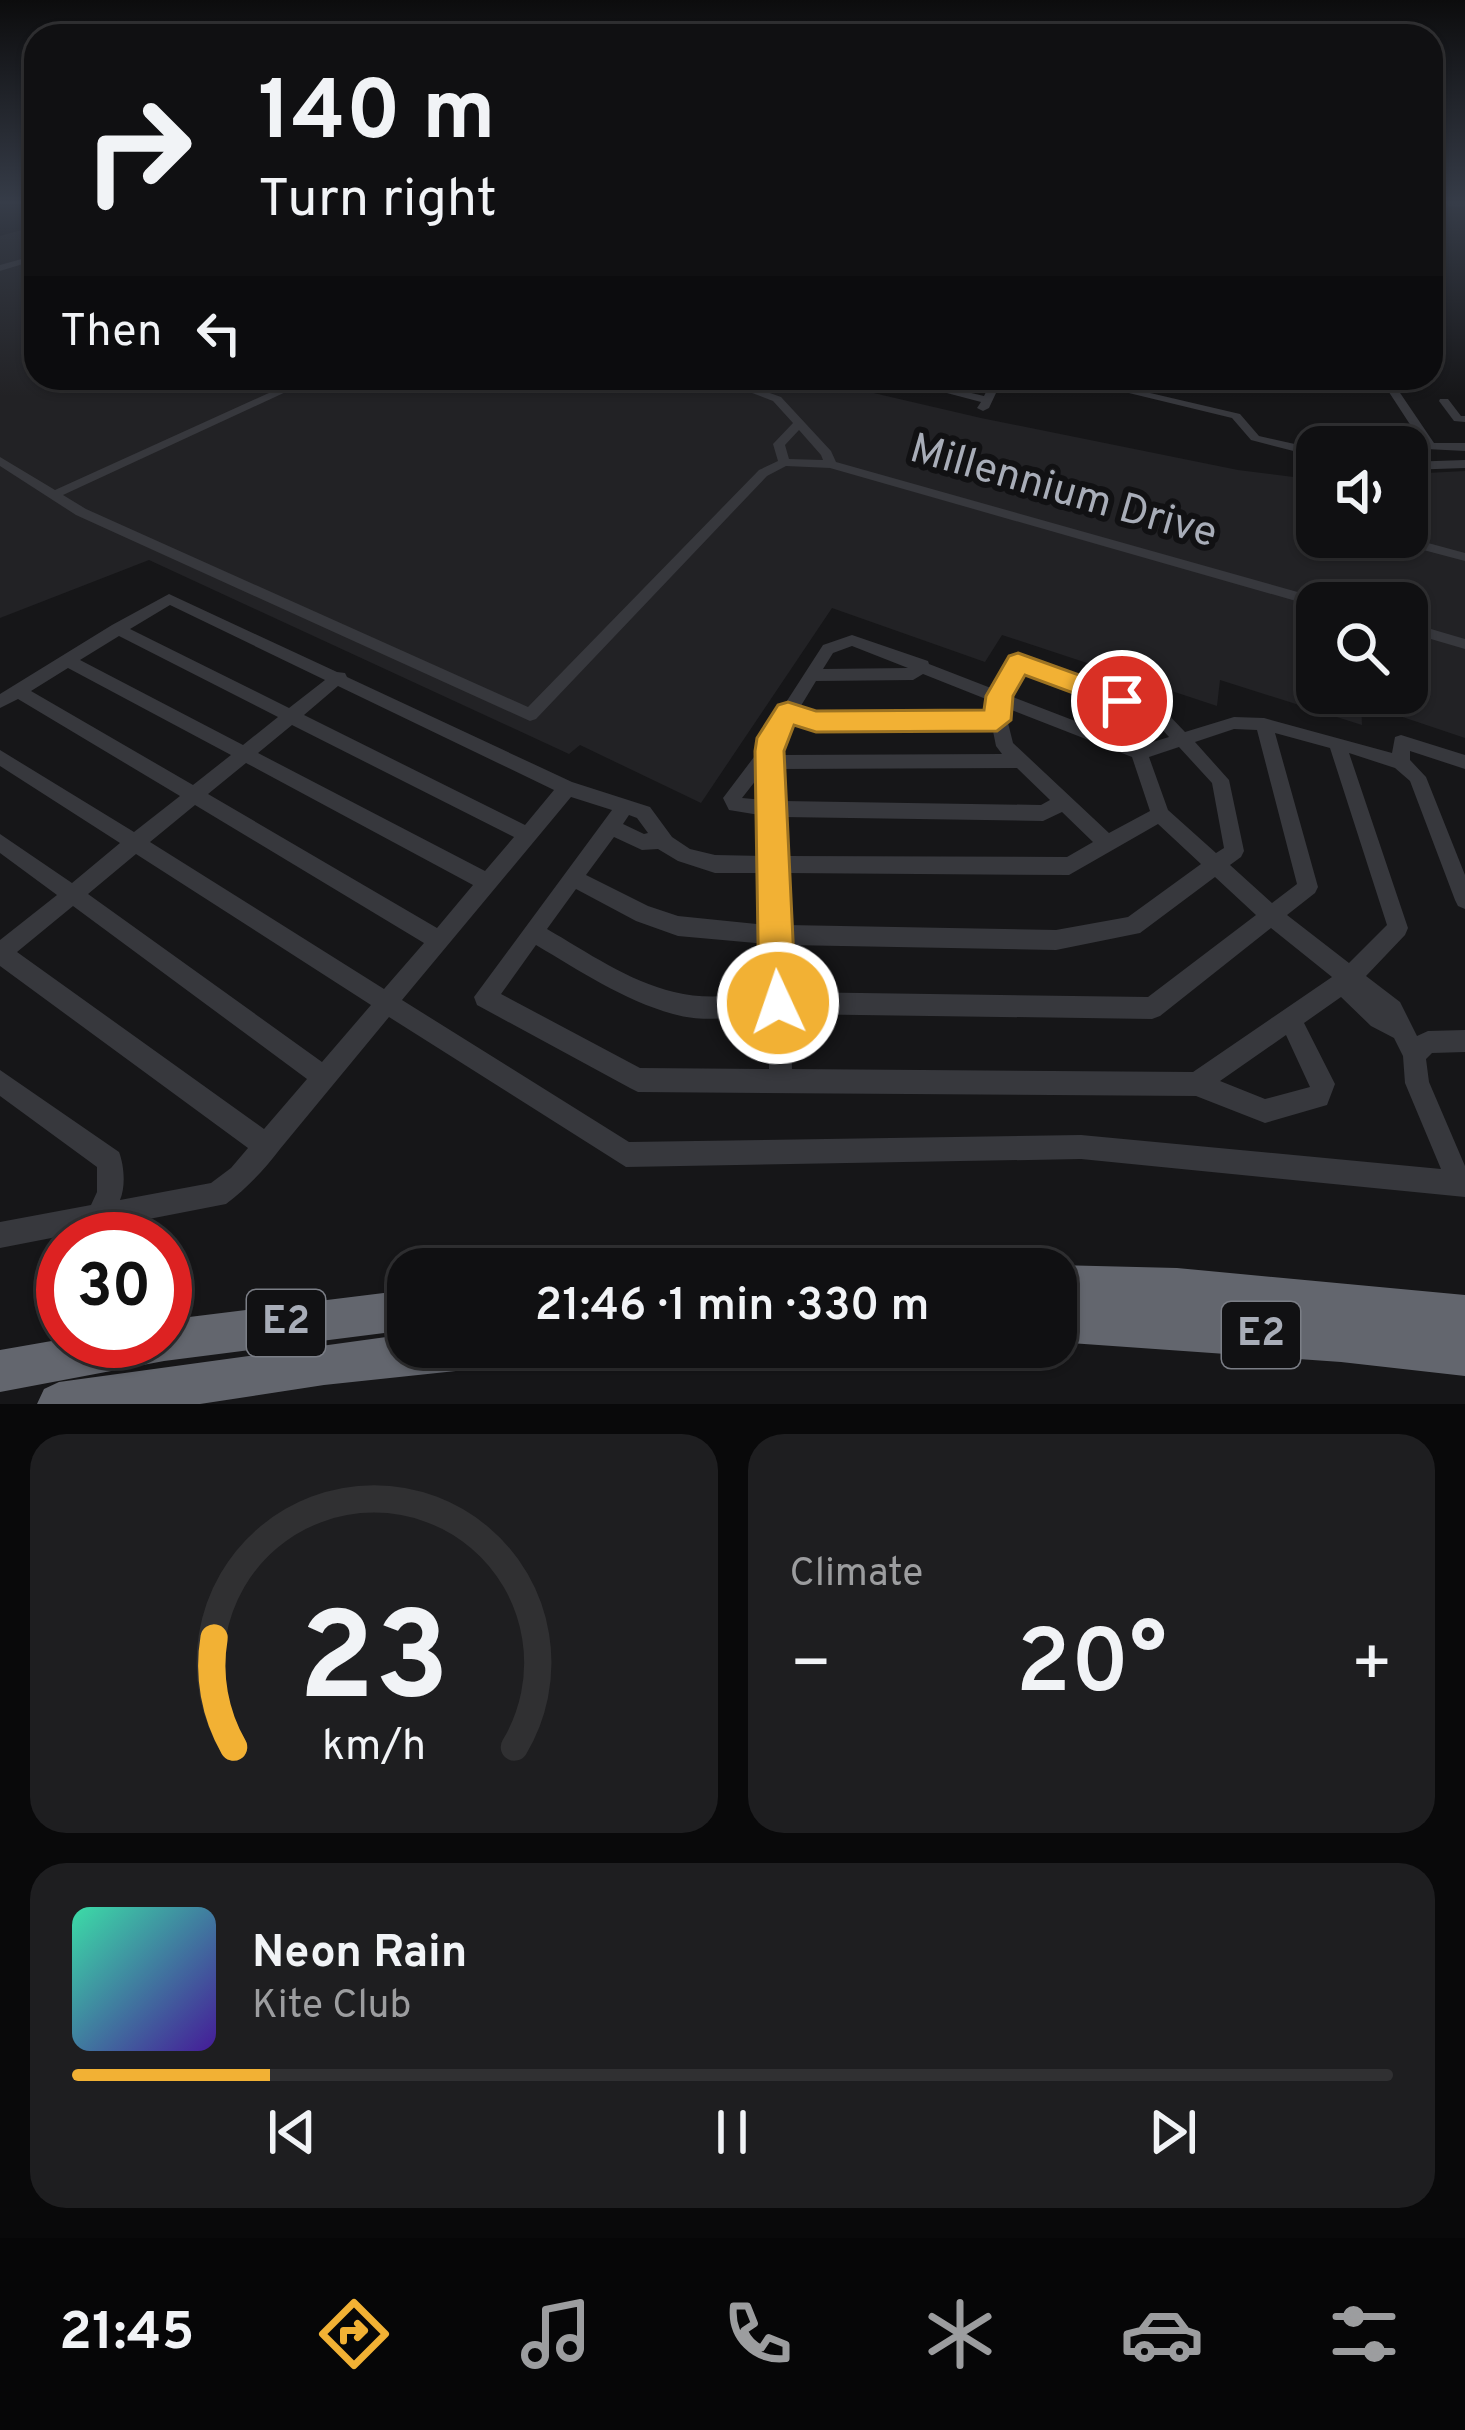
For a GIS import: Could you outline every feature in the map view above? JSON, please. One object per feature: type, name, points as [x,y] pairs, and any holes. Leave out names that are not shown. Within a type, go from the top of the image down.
[{"type":"highway","name":"E2","points":[[1077,1286],[1177,1288],[1465,1315]]},
{"type":"highway","name":"E2","points":[[192,1337],[387,1313]]},
{"type":"highway","name":"E2","points":[[1077,1323],[1298,1337],[1465,1355]]},
{"type":"highway","name":"E2","points":[[59,1404],[387,1357]]},
{"type":"highway","name":"E2","points":[[0,1371],[36,1364]]},
{"type":"street","points":[[54,495],[284,390]]},
{"type":"street","points":[[752,390],[777,399],[831,464]]},
{"type":"street","points":[[942,390],[985,404],[992,390]]},
{"type":"street","points":[[1124,390],[1236,416],[1255,438],[1296,448]]},
{"type":"street","points":[[1393,390],[1430,447]]},
{"type":"street","points":[[1444,401],[1458,418],[1465,419]]},
{"type":"street","points":[[0,461],[81,512],[530,715],[764,472],[784,462],[779,444],[800,423]]},
{"type":"street","points":[[1430,447],[1465,447]]},
{"type":"street","points":[[1428,453],[1430,447]]},
{"type":"street","name":"Millennium Drive","points":[[784,462],[831,464],[1296,596]]},
{"type":"street","points":[[1428,465],[1465,464]]},
{"type":"street","points":[[1428,547],[1465,556]]},
{"type":"street","points":[[0,702],[169,598],[567,788],[618,817],[642,842],[661,840],[681,855],[715,864],[1069,866],[1160,814]]},
{"type":"street","points":[[117,629],[527,835]]},
{"type":"street","points":[[1428,633],[1465,644]]},
{"type":"street","points":[[782,1080],[774,935],[772,738],[828,649],[852,640],[1139,753],[1234,723],[1264,724],[1315,734],[1338,746],[1401,763],[1418,777],[1465,900]]},
{"type":"street","points":[[66,660],[488,883]]},
{"type":"street","points":[[573,878],[643,914],[678,926],[774,935],[1056,940],[1133,926],[1234,851],[1220,780],[1157,713],[1018,662],[999,696],[997,720],[1005,746],[1108,844]]},
{"type":"street","points":[[812,675],[913,674],[922,665]]},
{"type":"street","points":[[268,1147],[0,953],[339,677]]},
{"type":"street","points":[[16,690],[438,940]]},
{"type":"street","points":[[788,712],[816,721],[997,720]]},
{"type":"street","points":[[532,932],[627,986],[675,1004],[713,1008],[778,1003],[1152,1009],[1308,887],[1264,724]]},
{"type":"street","points":[[1401,763],[1402,742],[1465,762]]},
{"type":"street","points":[[1196,1084],[1344,980],[1398,928],[1338,746]]},
{"type":"street","points":[[0,757],[626,1155],[1081,1147],[1462,1184],[1417,1083],[1414,1054],[1399,1028],[1379,1018],[1344,980],[1160,814],[1139,753]]},
{"type":"street","points":[[1020,761],[760,762],[732,798],[736,805],[772,809],[1043,813],[1064,802]]},
{"type":"street","points":[[112,1212],[217,1195],[268,1147],[567,788]]},
{"type":"street","points":[[618,817],[485,997],[638,1080],[1196,1084],[1265,1111],[1319,1097],[1323,1084],[1289,1018]]},
{"type":"street","points":[[0,842],[326,1078]]},
{"type":"street","points":[[1414,1054],[1428,1042],[1465,1041]]},
{"type":"street","points":[[0,1082],[110,1161],[110,1193],[101,1212]]},
{"type":"street","points":[[0,1235],[36,1227]]},
{"type":"shaded area","points":[[0,267],[24,267],[24,390],[864,390],[1238,470],[1296,477],[1296,558],[1428,558],[1428,473],[1465,471],[1465,738],[1394,714],[1428,714],[1428,582],[1296,582],[1296,704],[1220,680],[1217,706],[1002,635],[985,662],[832,608],[701,803],[580,745],[569,754],[149,560],[0,618]]},
{"type":"shaded area","points":[[1327,714],[1362,714],[1362,725]]},
{"type":"route","points":[[778,1003],[770,751],[772,738],[788,712],[816,721],[997,720],[999,696],[1018,662],[1122,701]]}]
